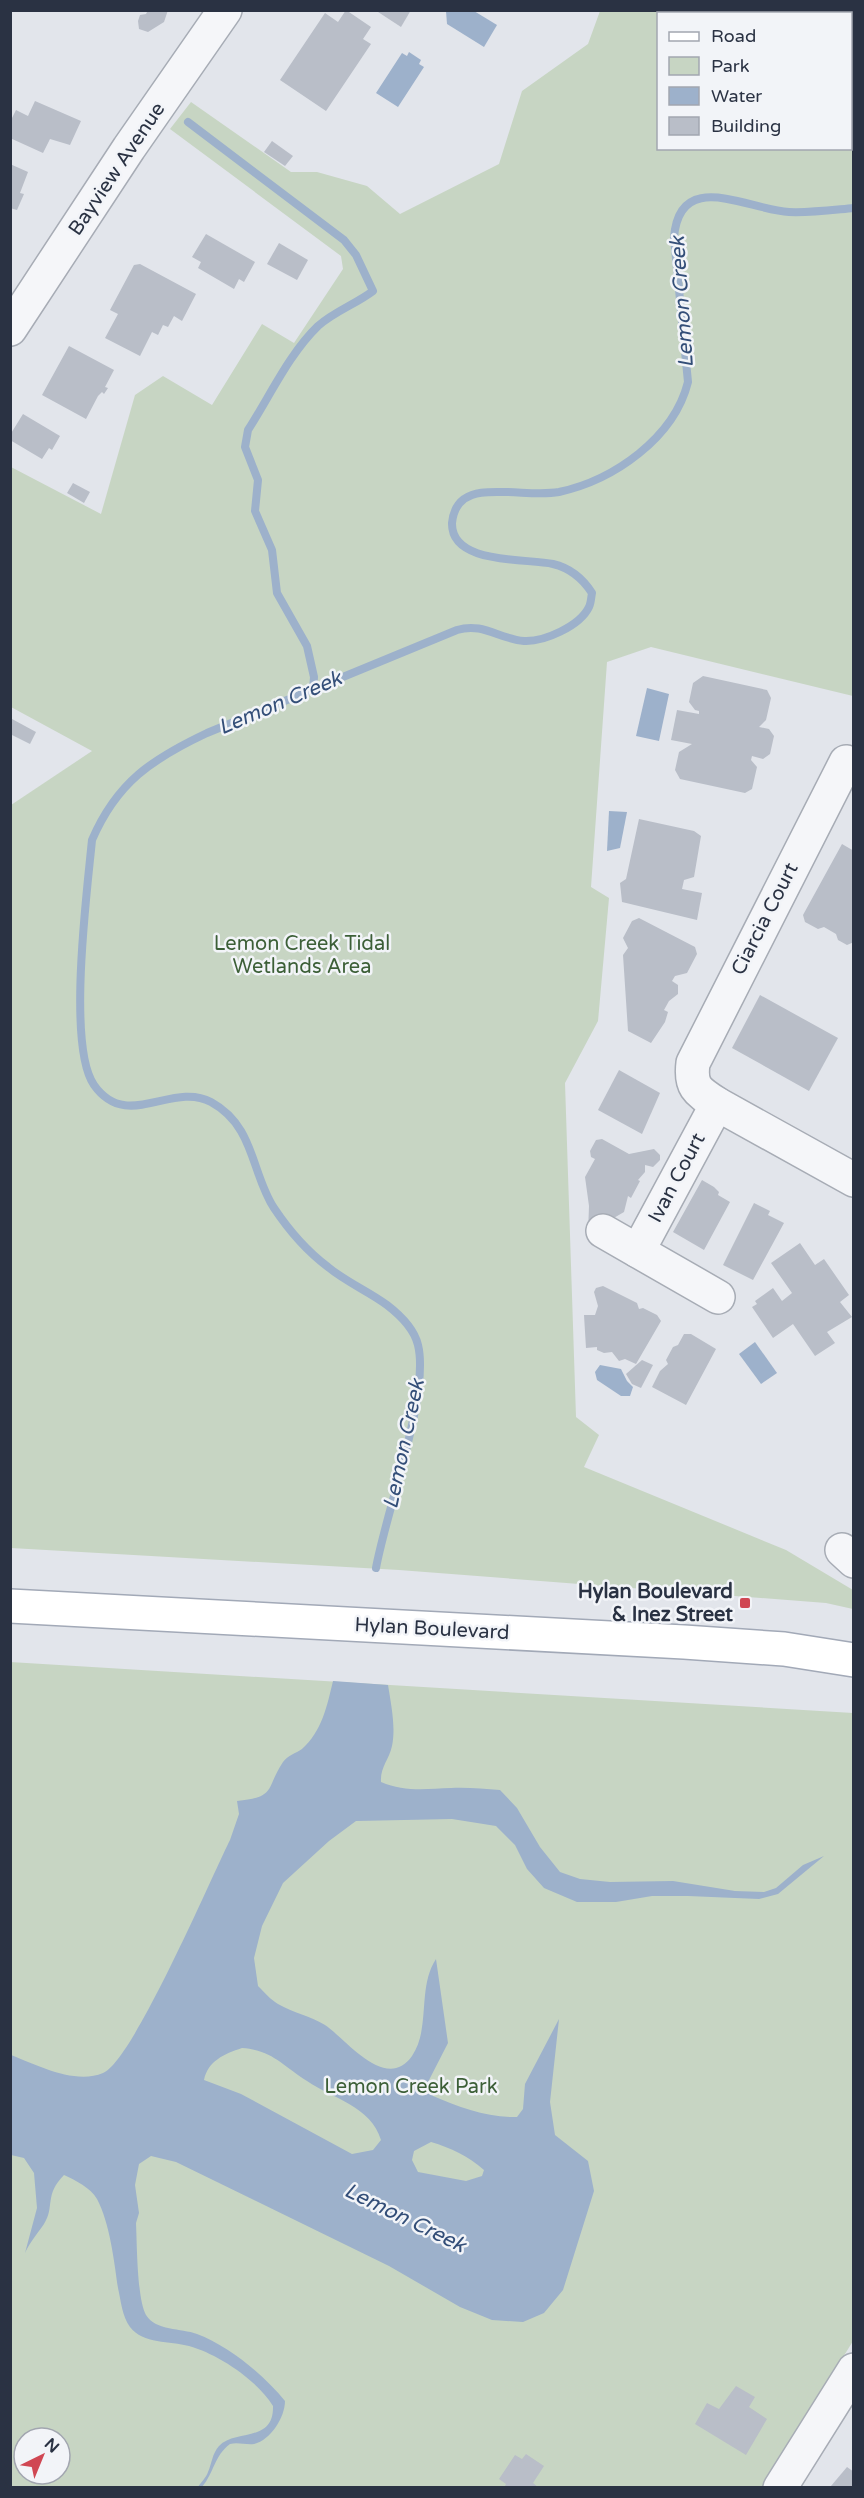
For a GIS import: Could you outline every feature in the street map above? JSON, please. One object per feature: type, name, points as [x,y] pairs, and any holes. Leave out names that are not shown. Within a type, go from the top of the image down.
[{"type":"main road","name":"Hylan Boulevard","points":[[10,1606],[730,1645],[784,1649],[854,1660]]},
{"type":"street","name":"Bayview Avenue","points":[[10,329],[129,148],[225,10]]},
{"type":"street","name":"Ciarcia Court","points":[[717,1104],[699,1092],[691,1079],[693,1063],[846,762]]},
{"type":"street","points":[[717,1104],[854,1180]]},
{"type":"street","name":"Ivan Court","points":[[638,1251],[717,1104]]},
{"type":"street","points":[[603,1231],[718,1297]]},
{"type":"street","points":[[780,2487],[854,2370]]},
{"type":"green space","name":"Lemon Creek Tidal Wetlands Area","points":[[600,11],[853,11],[853,696],[651,647],[607,662],[591,887],[609,898],[598,1021],[565,1083],[576,1417],[599,1435],[584,1467],[786,1550],[853,1590],[853,1609],[826,1603],[399,1570],[11,1548],[11,805],[92,751],[11,707],[11,467],[101,514],[135,395],[163,376],[212,405],[262,324],[294,343],[343,269],[341,256],[170,129],[191,102],[291,172],[317,172],[367,186],[400,214],[499,164],[522,91],[588,44]]},
{"type":"green space","name":"Lemon Creek Park","points":[[10,1662],[853,1713],[853,2341],[763,2487],[11,2487]]},
{"type":"water","points":[[446,11],[474,11],[497,25],[484,47],[447,24]]},
{"type":"water","points":[[409,52],[421,60],[419,64],[424,67],[398,107],[376,93],[402,53],[407,56]]},
{"type":"water","points":[[647,688],[669,694],[659,741],[636,736]]},
{"type":"water","points":[[609,811],[627,812],[620,848],[607,851]]},
{"type":"water","points":[[755,1342],[777,1373],[761,1384],[739,1354]]},
{"type":"water","points":[[600,1365],[621,1369],[633,1387],[630,1396],[621,1396],[597,1380],[595,1372]]},
{"type":"water","points":[[333,1681],[388,1685],[393,1715],[393,1739],[381,1782],[407,1789],[500,1790],[517,1808],[540,1847],[560,1872],[580,1879],[610,1882],[673,1881],[735,1891],[764,1892],[776,1888],[803,1865],[824,1856],[778,1894],[759,1899],[652,1896],[616,1902],[577,1902],[544,1888],[527,1869],[515,1845],[496,1826],[452,1819],[356,1821],[329,1841],[283,1883],[262,1926],[254,1958],[258,1986],[278,2004],[325,2025],[355,2051],[379,2066],[390,2069],[402,2066],[412,2056],[418,2045],[427,1982],[436,1959],[448,2043],[427,2084],[433,2096],[485,2114],[517,2117],[523,2109],[525,2084],[559,2019],[550,2102],[555,2135],[588,2161],[594,2191],[563,2290],[544,2313],[523,2322],[492,2320],[460,2307],[389,2266],[176,2162],[151,2156],[139,2164],[135,2185],[139,2213],[136,2223],[137,2257],[141,2297],[146,2315],[156,2324],[197,2334],[221,2346],[267,2381],[285,2401],[280,2421],[266,2438],[254,2444],[230,2444],[217,2459],[202,2487],[198,2487],[207,2474],[213,2455],[219,2446],[226,2441],[261,2430],[272,2418],[273,2406],[247,2378],[212,2355],[189,2346],[149,2339],[130,2327],[122,2308],[105,2220],[97,2199],[82,2185],[64,2175],[58,2182],[52,2195],[47,2218],[25,2253],[37,2208],[34,2173],[24,2158],[11,2155],[11,2055],[56,2072],[80,2077],[103,2073],[116,2061],[133,2037],[171,1966],[230,1840],[239,1814],[237,1801],[264,1794],[285,1760],[309,1742],[323,1718]],"holes":[[[242,2048],[269,2055],[307,2081],[350,2104],[369,2119],[381,2140],[373,2150],[352,2154],[241,2094],[204,2080],[213,2063]],[[431,2142],[472,2161],[484,2170],[482,2176],[466,2181],[418,2172],[412,2160],[414,2151]]]},
{"type":"building","points":[[148,10],[168,10],[164,22],[148,32],[139,29],[138,21],[140,15],[146,14]]},
{"type":"building","points":[[346,10],[371,27],[363,39],[371,44],[326,111],[280,80],[325,13],[338,22]]},
{"type":"building","points":[[375,10],[411,10],[401,27]]},
{"type":"building","points":[[35,101],[81,121],[70,145],[50,139],[43,153],[10,138],[10,122],[16,110],[28,116]]},
{"type":"building","points":[[272,141],[293,156],[285,166],[264,152]]},
{"type":"building","points":[[10,164],[28,172],[20,193],[24,194],[17,210],[10,208]]},
{"type":"building","points":[[206,234],[255,262],[244,282],[239,279],[234,289],[198,268],[201,262],[192,257]]},
{"type":"building","points":[[279,243],[308,260],[297,280],[267,264]]},
{"type":"building","points":[[140,264],[196,294],[182,321],[174,316],[168,327],[163,325],[158,335],[152,332],[140,356],[105,338],[118,314],[110,310],[134,265]]},
{"type":"building","points":[[69,346],[114,370],[105,387],[108,388],[104,394],[102,392],[98,396],[86,419],[42,395]]},
{"type":"building","points":[[23,414],[60,436],[52,450],[49,448],[42,459],[10,440],[10,435]]},
{"type":"building","points":[[73,483],[90,492],[84,503],[67,493]]},
{"type":"building","points":[[703,676],[767,690],[771,698],[766,720],[759,727],[769,729],[774,736],[770,754],[763,759],[752,756],[751,760],[757,767],[752,789],[745,793],[680,779],[675,770],[679,752],[692,744],[671,740],[677,710],[699,714],[699,711],[695,710],[689,702],[693,683]]},
{"type":"building","points":[[12,719],[36,732],[30,744],[10,734]]},
{"type":"building","points":[[639,819],[694,831],[701,836],[694,877],[684,880],[682,889],[702,893],[697,920],[622,902],[620,883],[626,879]]},
{"type":"building","points":[[842,844],[854,851],[854,942],[847,945],[838,940],[836,934],[824,927],[818,929],[805,922],[803,915]]},
{"type":"building","points":[[639,918],[695,947],[697,954],[687,973],[675,976],[672,981],[678,985],[678,994],[669,1001],[664,1010],[668,1012],[665,1022],[651,1043],[628,1031],[623,955],[628,948],[623,938],[632,921]]},
{"type":"building","points":[[760,995],[838,1038],[809,1091],[732,1048]]},
{"type":"building","points":[[619,1070],[660,1093],[642,1134],[598,1110]]},
{"type":"building","points":[[602,1139],[629,1154],[654,1149],[660,1155],[660,1160],[653,1167],[645,1165],[645,1172],[638,1180],[640,1181],[631,1198],[628,1196],[624,1212],[588,1233],[589,1206],[585,1177],[595,1159],[591,1157],[590,1151],[596,1140]]},
{"type":"building","points":[[702,1180],[714,1187],[719,1192],[718,1195],[730,1202],[704,1250],[673,1232]]},
{"type":"building","points":[[754,1203],[770,1211],[768,1215],[784,1223],[753,1280],[723,1265]]},
{"type":"building","points":[[800,1243],[815,1265],[824,1259],[849,1295],[840,1302],[852,1317],[827,1332],[835,1343],[815,1356],[793,1324],[773,1338],[752,1307],[757,1304],[755,1301],[773,1288],[782,1301],[792,1293],[771,1263]]},
{"type":"building","points":[[603,1286],[637,1303],[639,1309],[643,1308],[657,1315],[661,1321],[636,1364],[625,1359],[619,1361],[612,1352],[604,1353],[597,1350],[597,1347],[586,1348],[584,1315],[595,1315],[598,1306],[594,1292],[596,1288]]},
{"type":"building","points":[[684,1334],[691,1334],[716,1349],[686,1405],[652,1387],[660,1371],[668,1364],[666,1360],[673,1347],[678,1345]]},
{"type":"building","points":[[642,1360],[653,1365],[641,1388],[632,1384],[626,1374]]},
{"type":"building","points":[[736,2386],[755,2397],[749,2407],[767,2419],[746,2455],[695,2424],[707,2403],[719,2409]]},
{"type":"building","points":[[526,2454],[544,2466],[533,2483],[539,2488],[504,2488],[506,2484],[499,2479],[515,2455],[522,2459]]},
{"type":"building","points":[[847,2467],[854,2472],[854,2488],[833,2488],[831,2486]]},
{"type":"waterway","points":[[188,122],[344,240],[356,255],[373,291],[318,326],[298,349],[248,430],[245,447],[258,480],[255,511],[272,550],[277,593],[307,646],[314,677],[313,690]]},
{"type":"waterway","name":"Lemon Creek","points":[[376,1568],[413,1422],[420,1366],[416,1339],[406,1322],[397,1313],[335,1272],[313,1254],[292,1232],[266,1194],[244,1137],[225,1112],[211,1102],[196,1097],[121,1105],[107,1098],[94,1085],[86,1065],[80,1004],[83,930],[92,840],[113,802],[138,774],[169,753],[207,733],[457,630],[483,629],[515,640],[532,641],[551,636],[578,620],[589,607],[592,593],[580,579],[565,568],[553,564],[492,557],[476,553],[464,546],[455,537],[452,523],[457,507],[464,499],[478,493],[552,493],[600,478],[639,454],[670,421],[681,402],[688,382],[674,238],[679,217],[688,204],[701,198],[717,198],[789,212],[854,208]]},
{"type":"place","name":"Hylan Boulevard & Inez Street","points":[[745,1603]]}]
